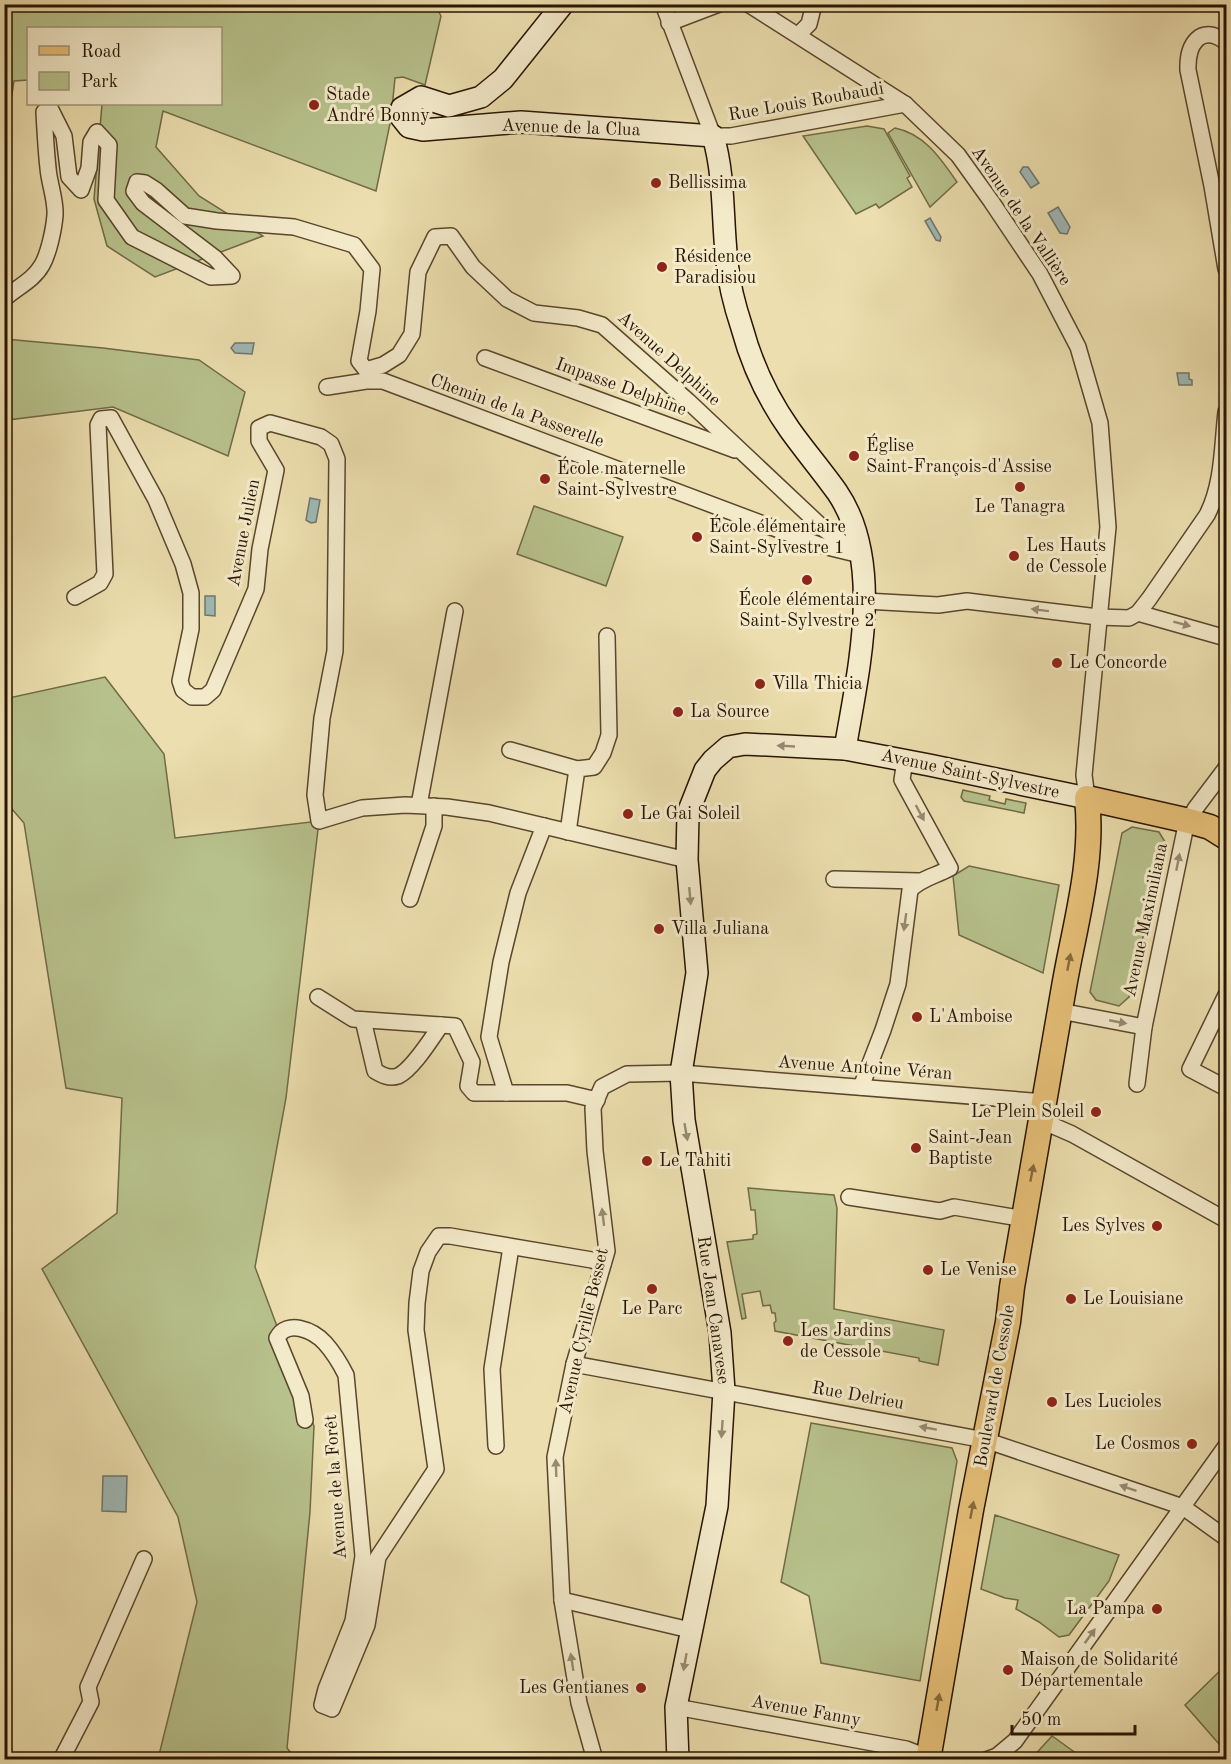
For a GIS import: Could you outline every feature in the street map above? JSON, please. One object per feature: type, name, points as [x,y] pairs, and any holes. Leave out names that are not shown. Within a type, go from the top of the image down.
[{"type":"main road","name":"Avenue Saint-Sylvestre","points":[[1087,798],[1189,821],[1210,827],[1227,837]]},
{"type":"main road","name":"Boulevard de Cessole","points":[[930,1759],[1088,862],[1087,798]]},
{"type":"street","name":"Avenue de la Clua","points":[[563,4],[503,79],[481,98],[449,106],[421,97],[402,108],[400,117],[410,127],[423,130],[521,122],[713,136]]},
{"type":"street","points":[[663,4],[719,155],[731,287],[759,377],[783,419],[838,493],[855,529],[861,556],[865,601],[863,640],[845,749]]},
{"type":"street","points":[[669,23],[719,4]]},
{"type":"street","name":"Avenue de la Vallière","points":[[748,4],[904,104],[958,155],[992,201],[1040,274],[1078,347],[1100,423],[1108,527],[1084,775],[1087,798]]},
{"type":"street","points":[[798,35],[809,24],[814,4]]},
{"type":"street","points":[[1227,42],[1220,37],[1210,35],[1194,42],[1190,49],[1188,70],[1227,269]]},
{"type":"street","name":"Rue Louis Roubaudi","points":[[713,136],[731,136],[904,104]]},
{"type":"street","name":"Avenue Delphine","points":[[4,299],[35,274],[47,254],[55,214],[48,171],[44,112],[50,108],[64,136],[69,177],[81,190],[89,168],[91,142],[97,132],[109,145],[106,200],[132,237],[211,277],[232,276],[215,258],[143,203],[134,191],[137,182],[145,183],[185,216],[294,227],[354,245],[372,269],[368,311],[359,361],[366,370],[399,355],[412,334],[418,272],[435,237],[451,236],[473,267],[507,299],[534,313],[578,318],[602,325],[688,401],[825,530],[861,556]]},
{"type":"street","name":"Impasse Delphine","points":[[485,357],[743,453]]},
{"type":"street","name":"Chemin de la Passerelle","points":[[327,387],[366,381],[383,381],[819,545],[861,556]]},
{"type":"street","points":[[865,601],[938,605],[968,601],[1098,617],[1130,618],[1138,613],[1149,599],[1213,503],[1224,456],[1227,412]]},
{"type":"street","name":"Avenue Julien","points":[[75,597],[100,583],[105,573],[98,425],[102,419],[111,418],[156,500],[183,564],[191,592],[191,620],[180,681],[183,690],[192,698],[205,697],[213,690],[256,589],[260,549],[276,470],[259,441],[260,428],[270,423],[321,437],[331,444],[337,459],[337,580],[334,651],[322,718],[315,795],[319,821],[362,808],[405,805],[435,806],[489,813],[687,860]]},
{"type":"street","points":[[419,806],[454,611]]},
{"type":"street","points":[[1138,613],[1227,638]]},
{"type":"street","points":[[510,750],[577,769],[594,767],[603,753],[609,735],[607,636]]},
{"type":"street","name":"Avenue Saint-Sylvestre","points":[[687,860],[688,813],[705,770],[728,747],[745,744],[845,749],[1087,798]]},
{"type":"street","points":[[834,879],[919,881],[950,868],[902,780],[905,760]]},
{"type":"street","name":"Avenue Maximiliana","points":[[1137,1084],[1144,1027],[1182,841],[1199,803],[1227,768]]},
{"type":"street","points":[[568,832],[577,769]]},
{"type":"street","points":[[410,899],[434,826],[435,806]]},
{"type":"street","points":[[506,1094],[489,1036],[501,962],[518,893],[544,826]]},
{"type":"street","points":[[318,997],[353,1019],[455,1026],[472,1062],[468,1086],[474,1093],[567,1093],[597,1100],[602,1088],[627,1074],[681,1073],[697,973],[687,860]]},
{"type":"street","points":[[861,1087],[883,1030],[897,984],[910,890],[919,881]]},
{"type":"street","points":[[1227,995],[1190,1069],[1227,1088]]},
{"type":"street","points":[[1060,1011],[1144,1027]]},
{"type":"street","points":[[363,1020],[375,1071],[384,1077],[397,1076],[410,1065],[441,1025]]},
{"type":"street","name":"Avenue Antoine Véran","points":[[681,1073],[861,1087],[1043,1112],[1072,1134],[1227,1220]]},
{"type":"street","name":"Rue Jean Canavese","points":[[678,1760],[676,1707],[717,1506],[724,1391],[720,1333],[684,1120],[681,1073]]},
{"type":"street","name":"Avenue Cyrille Besset","points":[[595,1760],[579,1703],[562,1600],[555,1457],[574,1364],[607,1251],[595,1151],[593,1108],[597,1100]]},
{"type":"street","points":[[849,1197],[940,1211],[954,1207],[1024,1219]]},
{"type":"street","name":"Avenue de la Forêt","points":[[305,1420],[302,1396],[277,1338],[280,1331],[290,1327],[302,1328],[323,1340],[336,1356],[346,1375],[363,1556],[353,1621],[322,1705],[332,1709],[367,1625],[378,1557],[436,1469],[416,1329],[421,1271],[428,1252],[440,1236],[450,1236],[592,1260],[603,1264]]},
{"type":"street","points":[[496,1446],[492,1368],[511,1246]]},
{"type":"street","name":"Rue Delrieu","points":[[574,1364],[985,1440],[1183,1507],[1227,1538]]},
{"type":"street","points":[[986,1760],[997,1756],[1014,1741],[1227,1446]]},
{"type":"street","points":[[61,1760],[91,1702],[88,1687],[144,1559]]},
{"type":"street","points":[[562,1600],[690,1630]]},
{"type":"street","name":"Avenue Fanny","points":[[676,1707],[906,1749],[930,1759]]},
{"type":"green space","points":[[435,4],[441,16],[425,85],[403,77],[395,78],[391,119],[376,191],[163,111],[156,147],[199,196],[263,236],[155,277],[107,246],[94,199],[102,105],[222,105],[222,27],[27,27],[27,80],[14,81],[5,139],[5,5]]},
{"type":"green space","points":[[867,126],[884,129],[910,176],[907,178],[912,187],[879,208],[876,204],[856,214],[803,136]]},
{"type":"green space","points":[[895,128],[906,131],[924,142],[938,156],[957,182],[930,207],[888,133]]},
{"type":"green space","points":[[5,339],[199,360],[245,392],[228,456],[113,407],[8,420],[5,443]]},
{"type":"green space","points":[[534,506],[623,537],[606,586],[517,554]]},
{"type":"green space","points":[[105,677],[164,754],[175,838],[319,821],[286,1098],[255,1267],[314,1426],[310,1512],[287,1748],[296,1759],[158,1759],[197,1602],[178,1517],[42,1269],[117,1213],[122,1098],[66,1088],[24,823],[5,801],[4,699]]},
{"type":"green space","points":[[963,790],[990,796],[989,800],[1005,804],[1006,799],[1026,803],[1024,813],[964,801],[961,797]]},
{"type":"green space","points":[[1132,827],[1159,832],[1165,842],[1129,997],[1119,1006],[1096,1000],[1090,992],[1122,833]]},
{"type":"green space","points":[[969,866],[1059,885],[1043,973],[959,935],[953,876]]},
{"type":"green space","points":[[748,1188],[834,1195],[837,1208],[834,1309],[944,1330],[938,1365],[919,1361],[919,1358],[775,1331],[775,1313],[772,1313],[770,1305],[763,1306],[760,1291],[742,1294],[746,1318],[742,1319],[727,1242],[753,1239],[753,1235],[757,1234],[755,1210],[751,1210]]},
{"type":"green space","points":[[811,1423],[952,1448],[957,1461],[920,1681],[821,1663],[809,1596],[781,1582]]},
{"type":"green space","points":[[995,1515],[1119,1555],[1109,1581],[1069,1635],[1059,1637],[1016,1609],[1018,1600],[981,1589]]},
{"type":"green space","points":[[1226,1665],[1226,1752],[1185,1705]]},
{"type":"green space","points":[[1052,1736],[1084,1759],[1046,1759],[1039,1753],[1031,1759]]},
{"type":"water","points":[[1023,167],[1028,167],[1039,183],[1031,188],[1020,172]]},
{"type":"water","points":[[1058,207],[1070,227],[1067,234],[1060,233],[1048,213]]},
{"type":"water","points":[[930,218],[941,237],[940,241],[936,240],[925,221]]},
{"type":"water","points":[[235,343],[254,343],[252,354],[235,353],[231,348]]},
{"type":"water","points":[[1177,373],[1189,373],[1192,385],[1179,385]]},
{"type":"water","points":[[310,498],[320,500],[316,522],[311,523],[306,520]]},
{"type":"water","points":[[205,596],[215,596],[215,616],[205,615]]},
{"type":"water","points":[[103,1476],[127,1476],[126,1512],[102,1511]]},
{"type":"place","name":"Stade André Bonny","points":[[314,105]]},
{"type":"place","name":"Bellissima","points":[[656,183]]},
{"type":"place","name":"Résidence Paradisiou","points":[[662,267]]},
{"type":"place","name":"Église Saint-François-d'Assise","points":[[854,456]]},
{"type":"place","name":"École maternelle Saint-Sylvestre","points":[[545,479]]},
{"type":"place","name":"Le Tanagra","points":[[1020,487]]},
{"type":"place","name":"École élémentaire Saint-Sylvestre 1","points":[[697,537]]},
{"type":"place","name":"Les Hauts de Cessole","points":[[1014,556]]},
{"type":"place","name":"École élémentaire Saint-Sylvestre 2","points":[[807,580]]},
{"type":"place","name":"Le Concorde","points":[[1057,663]]},
{"type":"place","name":"Villa Thicia","points":[[760,684]]},
{"type":"place","name":"La Source","points":[[678,712]]},
{"type":"place","name":"Le Gai Soleil","points":[[628,814]]},
{"type":"place","name":"Villa Juliana","points":[[659,929]]},
{"type":"place","name":"L'Amboise","points":[[917,1017]]},
{"type":"place","name":"Le Plein Soleil","points":[[1096,1112]]},
{"type":"place","name":"Saint-Jean Baptiste","points":[[916,1148]]},
{"type":"place","name":"Le Tahiti","points":[[647,1161]]},
{"type":"place","name":"Les Sylves","points":[[1157,1226]]},
{"type":"place","name":"Le Venise","points":[[928,1270]]},
{"type":"place","name":"Le Parc","points":[[652,1289]]},
{"type":"place","name":"Le Louisiane","points":[[1071,1299]]},
{"type":"place","name":"Les Jardins de Cessole","points":[[788,1341]]},
{"type":"place","name":"Les Lucioles","points":[[1052,1402]]},
{"type":"place","name":"Le Cosmos","points":[[1192,1444]]},
{"type":"place","name":"La Pampa","points":[[1157,1609]]},
{"type":"place","name":"Maison de Solidarité Départementale","points":[[1008,1670]]},
{"type":"place","name":"Les Gentianes","points":[[641,1688]]}]
